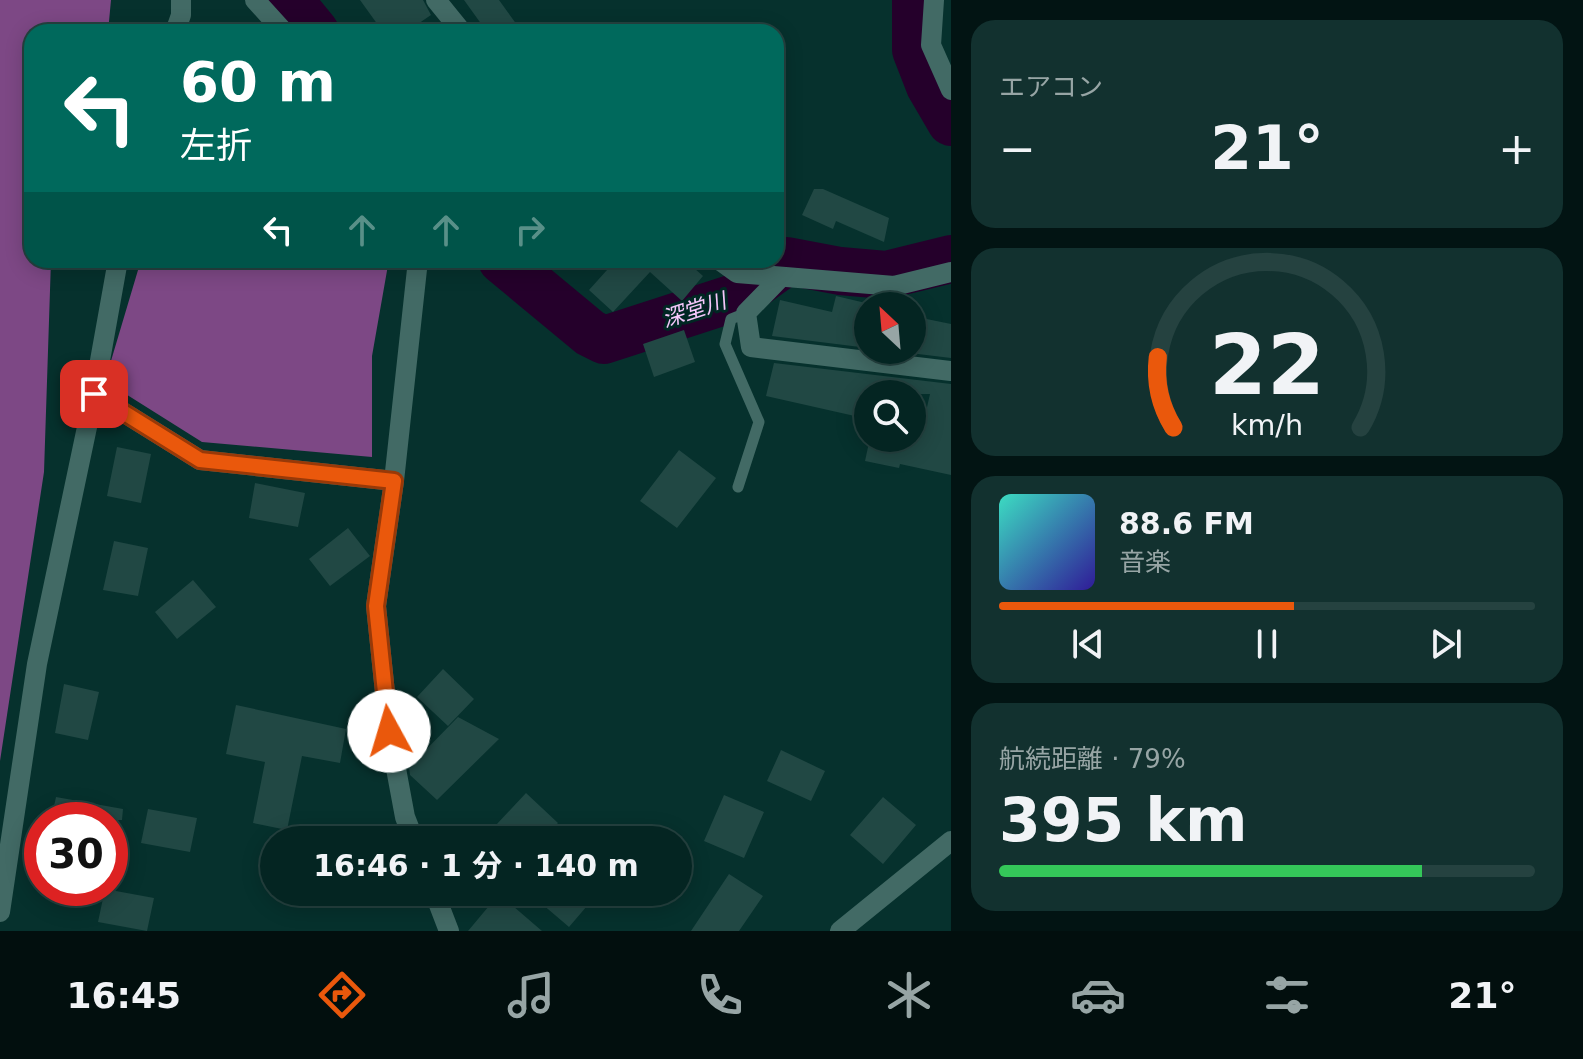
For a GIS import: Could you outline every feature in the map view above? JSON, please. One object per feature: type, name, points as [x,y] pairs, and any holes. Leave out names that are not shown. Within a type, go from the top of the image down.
[{"type":"street","points":[[178,24],[181,0]]},
{"type":"street","points":[[255,0],[277,24]]},
{"type":"street","points":[[436,0],[456,24]]},
{"type":"street","points":[[934,0],[931,45],[951,90]]},
{"type":"street","points":[[0,912],[37,664],[94,394],[117,268]]},
{"type":"street","points":[[409,826],[389,731],[376,606],[394,481],[417,268]]},
{"type":"street","points":[[730,268],[737,273],[894,286],[951,272]]},
{"type":"street","points":[[781,277],[746,313],[751,347],[951,371]]},
{"type":"street","points":[[94,394],[200,460],[394,481]]},
{"type":"street","points":[[840,931],[951,841]]},
{"type":"street","points":[[439,906],[449,931]]},
{"type":"lane","points":[[738,487],[759,422],[725,344],[731,319],[746,313]]},
{"type":"shaded area","points":[[0,0],[111,0],[109,24],[24,24],[24,268],[51,268],[44,472],[0,761]]},
{"type":"shaded area","points":[[139,268],[387,268],[372,356],[372,457],[202,442],[105,381]]},
{"type":"building","points":[[360,0],[423,0],[431,15],[418,24],[377,24]]},
{"type":"building","points":[[464,0],[499,0],[516,24],[481,24]]},
{"type":"building","points":[[814,189],[823,189],[889,218],[884,242],[836,221],[833,229],[802,215]]},
{"type":"building","points":[[609,268],[694,268],[703,276],[682,301],[650,272],[613,312],[589,290]]},
{"type":"building","points":[[836,296],[854,300],[854,346],[772,336],[780,300],[832,312]]},
{"type":"building","points":[[926,319],[951,324],[951,358],[926,355]]},
{"type":"building","points":[[684,330],[695,362],[654,377],[643,344]]},
{"type":"building","points":[[774,363],[917,380],[854,380],[854,416],[766,396]]},
{"type":"building","points":[[926,381],[951,384],[951,475],[900,464],[899,468],[865,461],[867,452],[926,452],[926,412],[930,394],[926,394]]},
{"type":"building","points":[[117,447],[151,454],[141,503],[107,496]]},
{"type":"building","points":[[679,450],[716,478],[677,528],[640,501]]},
{"type":"building","points":[[255,483],[305,493],[298,527],[249,518]]},
{"type":"building","points":[[348,528],[370,556],[330,586],[309,559]]},
{"type":"building","points":[[114,541],[148,548],[138,596],[103,590]]},
{"type":"building","points":[[193,580],[216,607],[177,639],[155,612]]},
{"type":"building","points":[[443,669],[474,699],[448,726],[417,697]]},
{"type":"building","points":[[64,684],[99,692],[88,740],[55,733]]},
{"type":"building","points":[[236,705],[346,729],[340,763],[302,756],[288,826],[253,823],[265,762],[226,754]]},
{"type":"building","points":[[458,717],[499,739],[437,800],[410,775],[409,767]]},
{"type":"building","points":[[781,750],[825,771],[811,801],[767,781]]},
{"type":"building","points":[[526,793],[558,823],[555,826],[495,826]]},
{"type":"building","points":[[724,795],[764,812],[744,858],[704,841]]},
{"type":"building","points":[[56,797],[84,802],[55,802]]},
{"type":"building","points":[[883,797],[916,825],[883,864],[850,835]]},
{"type":"building","points":[[148,809],[197,818],[190,852],[141,843]]},
{"type":"building","points":[[729,874],[763,896],[739,931],[691,931]]},
{"type":"building","points":[[128,893],[154,898],[147,931],[98,922],[101,906],[128,906]]},
{"type":"building","points":[[489,906],[513,906],[542,931],[468,931]]},
{"type":"building","points":[[544,906],[587,906],[569,927]]},
{"type":"waterway","name":"深堂川","points":[[289,0],[308,24]]},
{"type":"waterway","points":[[916,0],[916,50],[930,86],[951,122]]},
{"type":"waterway","name":"深堂川","points":[[784,263],[787,261],[840,271],[886,275],[951,259]]},
{"type":"waterway","name":"深堂川","points":[[512,268],[590,333],[604,340],[737,297],[777,268]]},
{"type":"route","points":[[94,394],[200,460],[394,481],[376,606],[389,731]]}]
